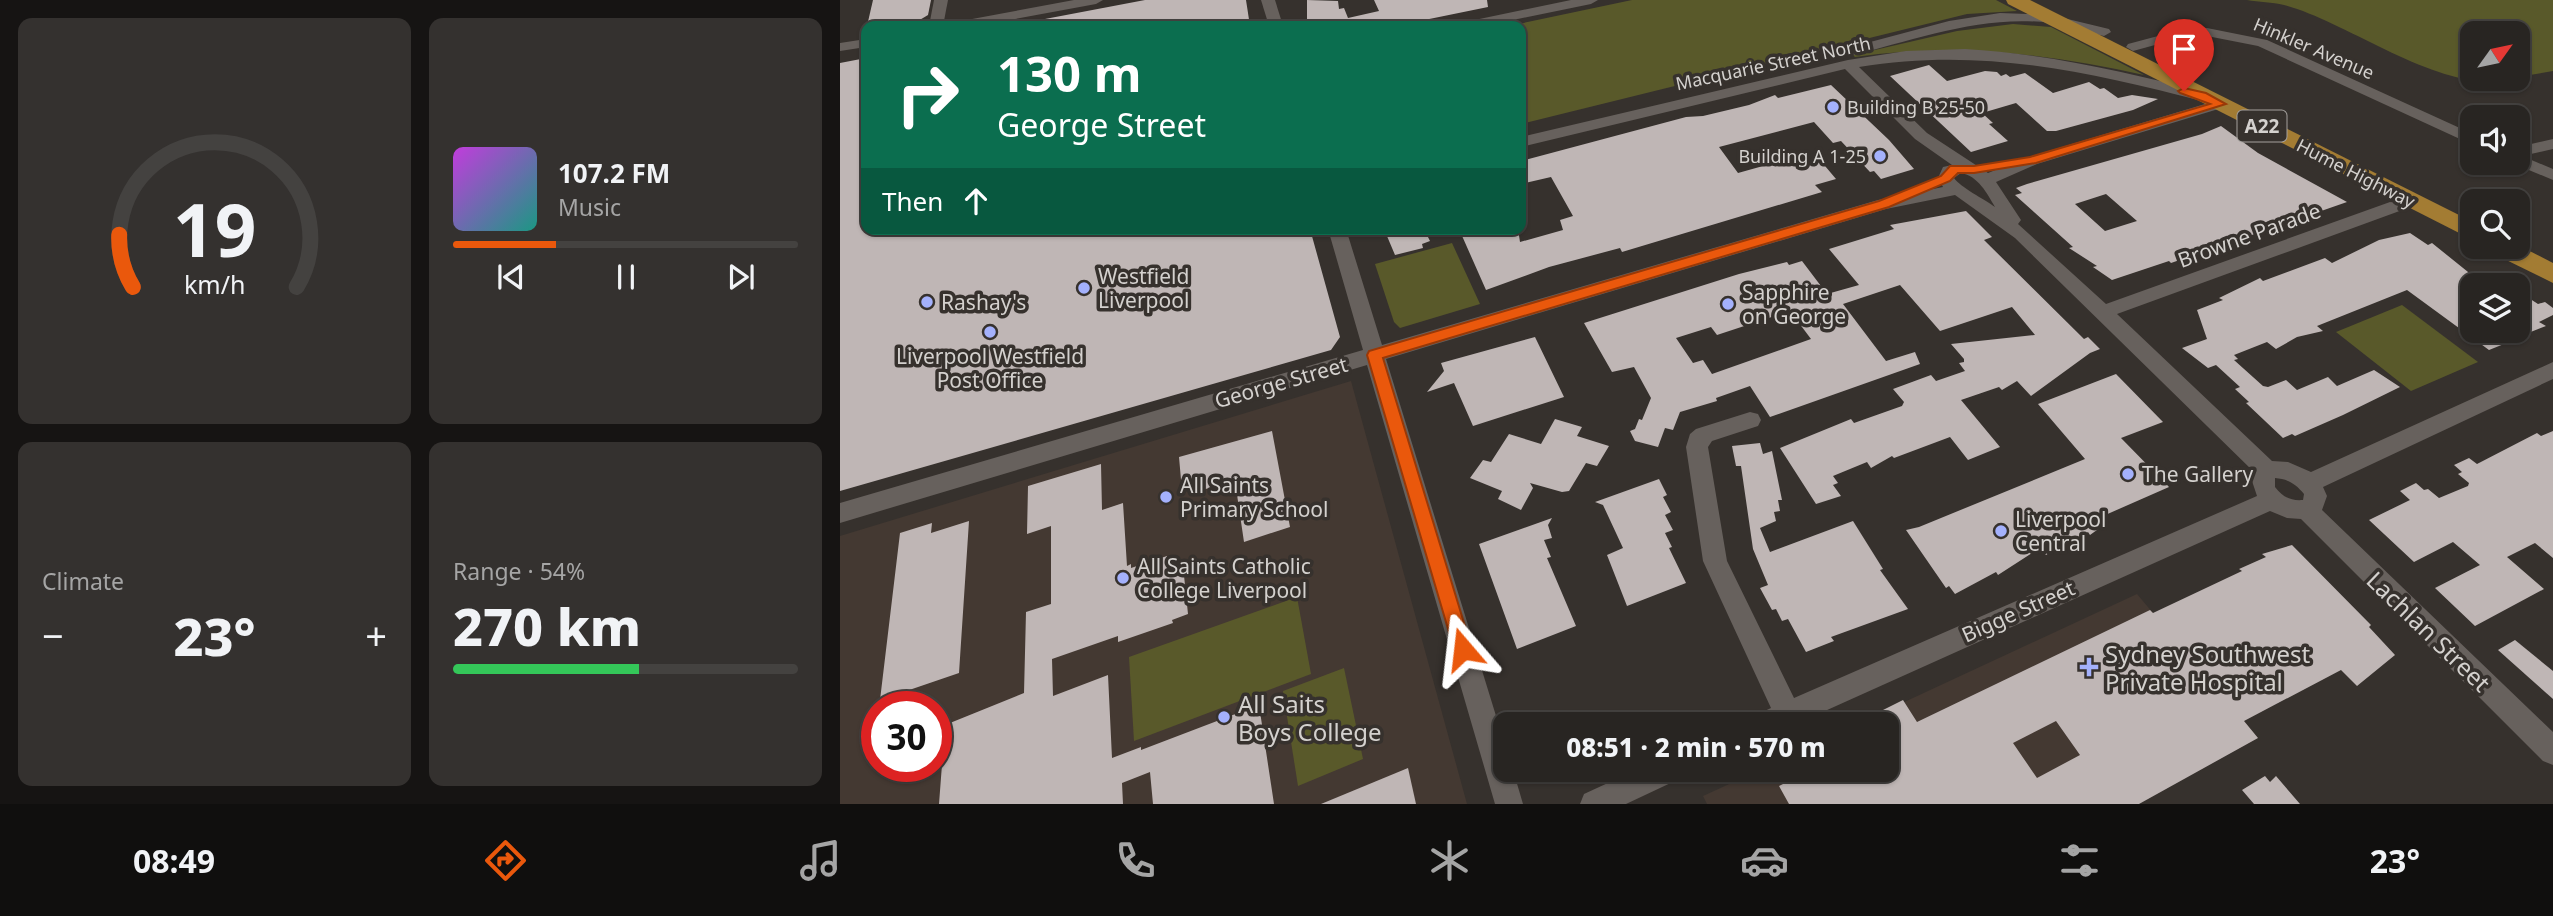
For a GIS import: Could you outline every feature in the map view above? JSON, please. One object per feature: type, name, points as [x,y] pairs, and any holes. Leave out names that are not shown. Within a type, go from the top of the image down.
[{"type":"highway","name":"A22","points":[[2015,0],[2046,10]]},
{"type":"highway","name":"Hume Highway","points":[[2046,10],[2104,32],[2460,211]]},
{"type":"highway","name":"Hume Highway","points":[[2046,10],[2211,100],[2460,226]]},
{"type":"highway","points":[[2530,247],[2553,258]]},
{"type":"highway","points":[[2524,259],[2553,274]]},
{"type":"street","points":[[937,21],[941,0]]},
{"type":"street","points":[[1033,11],[1049,0]]},
{"type":"street","points":[[982,21],[1073,2],[1096,0]]},
{"type":"street","points":[[1268,0],[1274,21]]},
{"type":"street","points":[[1489,21],[1591,0]]},
{"type":"street","name":"Macquarie Street North","points":[[1526,133],[1946,26],[2046,10]]},
{"type":"street","name":"Hinkler Avenue","points":[[2133,47],[2188,32],[2207,32],[2262,43],[2460,134]]},
{"type":"street","points":[[840,47],[861,44]]},
{"type":"street","name":"Macquarie Street North","points":[[1526,141],[1848,64],[1932,54],[2022,58],[2104,72],[2211,100]]},
{"type":"street","points":[[1848,64],[1921,136],[1979,175],[2021,233]]},
{"type":"street","points":[[1953,184],[1954,169],[1979,175],[2211,100]]},
{"type":"street","points":[[1921,136],[1953,184],[2021,233],[2268,471]]},
{"type":"street","points":[[2530,149],[2553,144]]},
{"type":"street","points":[[2530,165],[2553,175]]},
{"type":"street","points":[[1953,184],[1982,190],[1979,175]]},
{"type":"street","name":"George Street","points":[[840,513],[1953,184]]},
{"type":"street","name":"Browne Parade","points":[[2103,313],[2410,201]]},
{"type":"street","points":[[1339,235],[1509,804]]},
{"type":"street","points":[[2309,482],[2553,370]]},
{"type":"street","points":[[1750,420],[1704,435],[1698,440],[1697,447],[1714,561],[1774,712]]},
{"type":"street","points":[[2284,469],[2309,482],[2316,502],[2306,510],[2285,508],[2272,500],[2262,483],[2262,478],[2268,471],[2284,469]]},
{"type":"street","name":"Bigge Street","points":[[1795,712],[2272,500]]},
{"type":"street","name":"Lachlan Street","points":[[2306,510],[2553,751]]},
{"type":"street","points":[[1594,804],[1641,782]]},
{"type":"shaded area","points":[[1632,0],[1996,0],[2017,11],[1967,14],[1526,123],[1526,22]]},
{"type":"shaded area","points":[[2247,0],[2553,0],[2553,71],[2530,75],[2530,21],[2460,21],[2460,78],[2426,68],[2310,14],[2284,5]]},
{"type":"shaded area","points":[[2013,24],[2051,27],[2144,75],[2072,61],[2000,52],[1928,51],[1855,57],[1853,55],[1957,31]]},
{"type":"shaded area","points":[[1452,243],[1480,304],[1400,328],[1394,322],[1375,264]]},
{"type":"shaded area","points":[[2402,305],[2478,362],[2411,391],[2336,332]]},
{"type":"shaded area","name":"All Saints Catholic College Liverpool","points":[[1351,381],[1467,804],[840,804],[840,536]]},
{"type":"shaded area","name":"Sydney Southwest Private Hospital","points":[[2137,594],[2258,738],[2135,804],[1707,804],[1703,796],[1734,782],[1899,782],[1899,712],[1883,712]]},
{"type":"shaded area","points":[[1297,597],[1311,674],[1134,741],[1129,657]]},
{"type":"shaded area","points":[[1344,668],[1363,759],[1298,786],[1283,691]]},
{"type":"building","points":[[873,0],[931,0],[928,15],[918,21],[868,21]]},
{"type":"building","points":[[1145,0],[1246,0],[1249,21],[1045,21]]},
{"type":"building","points":[[1307,0],[1338,1],[1339,9],[1344,8],[1348,18],[1379,11],[1374,0],[1487,0],[1488,7],[1419,21],[1307,21]]},
{"type":"building","name":"Westfield Liverpool","points":[[861,59],[861,235],[1312,235],[1340,337],[1331,350],[840,491],[840,63]]},
{"type":"building","points":[[1929,65],[1947,81],[1985,71],[2010,77],[2025,73],[2053,93],[2089,82],[2118,98],[2132,95],[2158,99],[2133,110],[2056,131],[2047,131],[2016,103],[1982,113],[1993,123],[1989,124],[2008,141],[1971,152],[1890,76]]},
{"type":"building","points":[[1831,85],[1889,140],[1914,169],[1881,179],[1874,171],[1870,172],[1841,141],[1833,143],[1814,122],[1719,147],[1738,173],[1792,158],[1799,166],[1820,160],[1836,179],[1815,185],[1822,192],[1622,252],[1620,248],[1549,267],[1486,290],[1462,235],[1519,235],[1520,242],[1563,230],[1560,220],[1573,216],[1551,177],[1526,183],[1526,160],[1686,117],[1703,116],[1749,105],[1775,95],[1778,98]]},
{"type":"building","points":[[2221,126],[2258,153],[2347,202],[2171,263],[2169,261],[2112,280],[2093,267],[2097,266],[2069,248],[2073,247],[2015,195],[2022,193],[2016,188],[2027,184],[2202,134]],"holes":[[[2106,194],[2137,221],[2105,231],[2075,204]]]},
{"type":"building","points":[[1966,211],[1992,237],[1984,240],[2084,339],[2088,337],[2100,349],[2090,353],[2031,396],[2017,381],[2002,390],[1999,387],[1961,400],[2000,447],[1968,460],[1950,437],[1894,458],[1892,456],[1871,468],[1867,462],[1833,476],[1838,483],[1833,485],[1841,496],[1816,504],[1780,448],[1851,419],[1854,423],[1902,406],[1904,402],[1893,389],[1931,375],[1936,381],[1965,371],[1959,363],[1964,362],[1964,359],[1951,344],[2035,335],[2012,307],[1940,331],[1900,285],[1843,304],[1886,361],[1915,352],[1920,364],[1770,417],[1750,386],[1716,398],[1717,401],[1680,412],[1673,430],[1665,428],[1658,447],[1635,441],[1630,431],[1635,429],[1639,419],[1642,420],[1651,398],[1634,367],[1612,372],[1584,323],[1739,274],[1787,262],[1789,265],[1802,261],[1827,294],[1859,285],[1829,249],[1894,229],[1890,225]],"holes":[[[1790,311],[1811,339],[1712,374],[1703,360],[1693,363],[1676,338],[1711,327],[1717,335]]]},
{"type":"building","points":[[2410,233],[2428,245],[2432,243],[2469,273],[2460,273],[2460,329],[2407,290],[2317,326],[2323,331],[2297,337],[2276,349],[2267,342],[2234,355],[2238,359],[2234,360],[2263,386],[2268,387],[2286,380],[2297,390],[2328,377],[2337,386],[2374,370],[2400,387],[2295,436],[2292,434],[2283,438],[2246,403],[2249,402],[2235,389],[2240,387],[2216,365],[2208,368],[2182,348],[2207,339],[2197,310],[2223,300],[2219,298],[2260,278],[2263,281],[2325,258],[2332,263],[2379,240]]},
{"type":"building","points":[[1387,235],[1427,235],[1430,241],[1422,244],[1423,248],[1395,255]]},
{"type":"building","points":[[2530,299],[2538,304],[2545,302],[2553,308],[2553,315],[2539,322],[2546,326],[2530,332]]},
{"type":"building","points":[[1535,337],[1564,397],[1473,426],[1454,383],[1427,392],[1444,371],[1441,363]]},
{"type":"building","points":[[2479,343],[2506,343],[2489,350]]},
{"type":"building","points":[[2116,374],[2163,422],[2121,438],[2169,487],[2103,516],[2108,522],[2090,535],[2088,532],[2068,545],[2066,542],[2046,555],[2040,548],[1998,575],[1996,572],[1955,594],[1949,586],[1946,588],[1906,530],[2085,459],[2038,404]]},
{"type":"building","points":[[1555,419],[1582,427],[1577,436],[1609,446],[1597,466],[1586,463],[1569,491],[1562,492],[1530,483],[1533,488],[1521,510],[1498,499],[1502,491],[1470,478],[1483,460],[1491,462],[1509,434],[1541,444]]},
{"type":"building","points":[[1272,431],[1290,527],[1244,542],[1235,481],[1202,490],[1201,485],[1182,491],[1179,457]]},
{"type":"building","points":[[2553,431],[2553,558],[2535,543],[2507,557],[2544,589],[2475,626],[2435,588],[2480,565],[2453,542],[2414,562],[2369,520],[2410,500],[2400,491],[2416,483],[2439,498],[2468,486],[2469,483],[2458,474],[2462,472],[2454,465],[2469,458],[2477,464],[2537,433],[2541,436]]},
{"type":"building","points":[[1760,443],[1763,454],[1772,451],[1782,500],[1778,500],[1780,511],[1774,512],[1776,521],[1760,528],[1770,552],[1853,521],[1883,569],[1880,570],[1908,609],[1831,637],[1834,641],[1806,652],[1788,619],[1782,621],[1776,609],[1772,610],[1760,588],[1768,585],[1753,549],[1741,466],[1736,466],[1732,446]]},
{"type":"building","points":[[1101,464],[1102,510],[1123,503],[1127,566],[1131,564],[1131,568],[1167,556],[1168,572],[1183,566],[1188,614],[1172,620],[1173,623],[1118,642],[1118,636],[1052,659],[1053,696],[1108,675],[1112,758],[1141,747],[1141,750],[1259,705],[1274,804],[1153,804],[1150,772],[1122,783],[1123,804],[939,804],[941,782],[952,782],[952,722],[1024,693],[1026,612],[1051,604],[1051,526],[1027,534],[1028,486]]},
{"type":"building","points":[[1659,479],[1667,495],[1663,497],[1671,512],[1665,515],[1673,530],[1665,533],[1672,547],[1669,548],[1686,583],[1627,606],[1607,555],[1623,548],[1603,505],[1595,502]]},
{"type":"building","points":[[1552,518],[1548,525],[1552,538],[1544,540],[1551,557],[1547,558],[1576,626],[1517,649],[1479,544]]},
{"type":"building","points":[[969,521],[959,673],[906,691],[881,691],[900,533],[932,523],[931,533]]},
{"type":"building","name":"Sydney Southwest Private Hospital","points":[[2292,545],[2371,625],[2369,627],[2395,655],[2357,686],[2341,670],[2244,721],[2258,738],[2139,804],[1789,804],[1779,786],[1787,782],[1899,782],[1899,712],[1883,710],[1903,700],[1917,722],[2150,610],[2153,613],[2242,571],[2239,569],[2266,557],[2262,554]],"holes":[[[2056,721],[2080,755],[2037,778],[2013,743]]]},
{"type":"building","points":[[2515,640],[2553,671],[2553,699],[2498,650]]},
{"type":"building","points":[[1408,768],[1416,804],[1321,804]]},
{"type":"building","points":[[2265,776],[2270,782],[2276,776],[2300,804],[2254,804],[2242,790]]},
{"type":"place","name":"Building B 25-50","points":[[1833,107]]},
{"type":"place","name":"Building A 1-25","points":[[1880,156]]},
{"type":"place","name":"Westfield Liverpool","points":[[1084,288]]},
{"type":"place","name":"Rashay's","points":[[927,302]]},
{"type":"place","name":"Sapphire on George","points":[[1728,304]]},
{"type":"place","name":"Liverpool Westfield Post Office","points":[[990,332]]},
{"type":"place","name":"The Gallery","points":[[2128,474]]},
{"type":"place","name":"All Saints Primary School","points":[[1166,497]]},
{"type":"place","name":"Liverpool Central","points":[[2001,531]]},
{"type":"place","name":"All Saints Catholic College Liverpool","points":[[1123,578]]},
{"type":"place","name":"Sydney Southwest Private Hospital","points":[[2089,667]]},
{"type":"place","name":"All Saits Boys College","points":[[1224,717]]},
{"type":"route","points":[[1463,649],[1375,355],[1884,204],[1946,178],[1954,169],[1974,170],[2031,160],[2220,104],[2184,91]]}]
